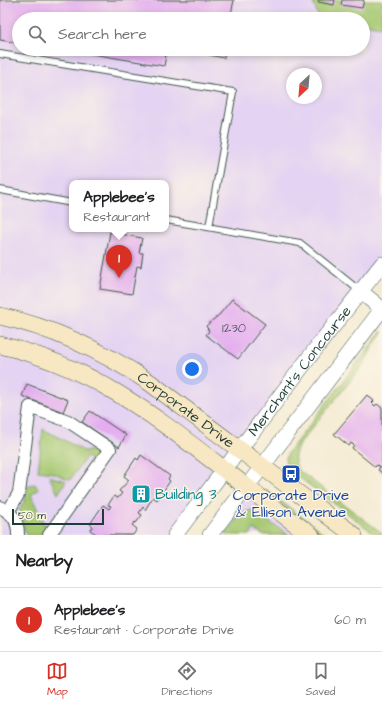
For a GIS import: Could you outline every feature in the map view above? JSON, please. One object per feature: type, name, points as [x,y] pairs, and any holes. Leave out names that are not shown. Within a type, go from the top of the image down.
[{"type":"main road","name":"Corporate Drive","points":[[0,316],[55,334],[117,361],[150,382],[354,535]]},
{"type":"main road","name":"Corporate Drive","points":[[0,345],[39,356],[103,384],[127,398],[311,535]]},
{"type":"street","name":"Merchant's Concourse","points":[[175,535],[239,449],[382,264]]},
{"type":"street","points":[[360,291],[382,309]]},
{"type":"street","name":"Merchant's Concourse","points":[[210,535],[382,309]]},
{"type":"street","points":[[18,535],[17,522],[4,509],[19,493],[30,407],[68,421],[110,449],[49,535]]},
{"type":"lane","points":[[0,54],[12,56]]},
{"type":"lane","points":[[12,56],[233,92],[209,227]]},
{"type":"lane","points":[[0,190],[69,202]]},
{"type":"lane","points":[[169,220],[300,243],[360,291]]},
{"type":"shaded area","points":[[0,0],[382,0],[382,264],[175,535],[0,535]]},
{"type":"shaded area","points":[[246,487],[311,535],[210,535]]},
{"type":"green space","points":[[312,0],[382,0],[382,27],[370,25],[370,12],[317,12]]},
{"type":"green space","points":[[382,331],[382,334],[373,346],[364,364],[300,443],[296,450],[295,456],[295,463],[298,470],[382,533],[382,535],[376,535],[289,470],[285,461],[287,454]]},
{"type":"green space","points":[[43,429],[86,452],[91,450],[97,455],[94,462],[86,457],[70,480],[54,473],[38,471]]},
{"type":"green space","points":[[49,476],[66,481],[58,494]]},
{"type":"green space","points":[[33,484],[39,489],[31,495],[46,528],[40,535],[26,535],[19,510],[25,500],[27,487]]},
{"type":"green space","points":[[266,490],[326,535],[322,535],[265,492]]},
{"type":"green space","points":[[251,510],[289,535],[262,535],[254,529],[250,535],[225,535],[239,515]]},
{"type":"building","points":[[0,0],[234,0],[231,12],[12,12],[12,42],[0,40]]},
{"type":"building","points":[[318,0],[335,0],[334,5],[318,2]]},
{"type":"building","points":[[342,0],[364,0],[362,8],[341,5]]},
{"type":"building","points":[[104,56],[166,56],[164,66]]},
{"type":"building","points":[[110,232],[142,238],[139,253],[143,253],[141,267],[137,266],[132,294],[100,289]]},
{"type":"building","points":[[232,299],[265,324],[238,359],[206,335],[209,331],[206,326],[220,314]]},
{"type":"building","points":[[27,384],[68,400],[63,412],[22,396]]},
{"type":"building","points":[[367,395],[374,401],[372,403],[375,406],[377,404],[382,408],[382,473],[378,470],[380,467],[377,465],[375,467],[352,448],[354,445],[351,443],[349,446],[334,434]]},
{"type":"building","points":[[90,411],[126,435],[119,447],[82,422]]},
{"type":"building","name":"Building 3","points":[[141,455],[170,476],[168,479],[170,481],[157,500],[153,497],[145,510],[143,507],[139,513],[142,515],[136,523],[135,522],[132,525],[137,529],[133,535],[98,535],[90,530],[93,526],[90,524],[103,505],[109,509],[111,506],[108,505],[114,496],[118,498],[122,493],[119,491],[129,480],[124,476],[136,458],[138,460]]},
{"type":"place","name":"Applebee's","points":[[119,278]]},
{"type":"place","name":"Corporate Drive & Ellison Avenue","points":[[291,474]]},
{"type":"place","name":"Building 3","points":[[141,494]]}]
